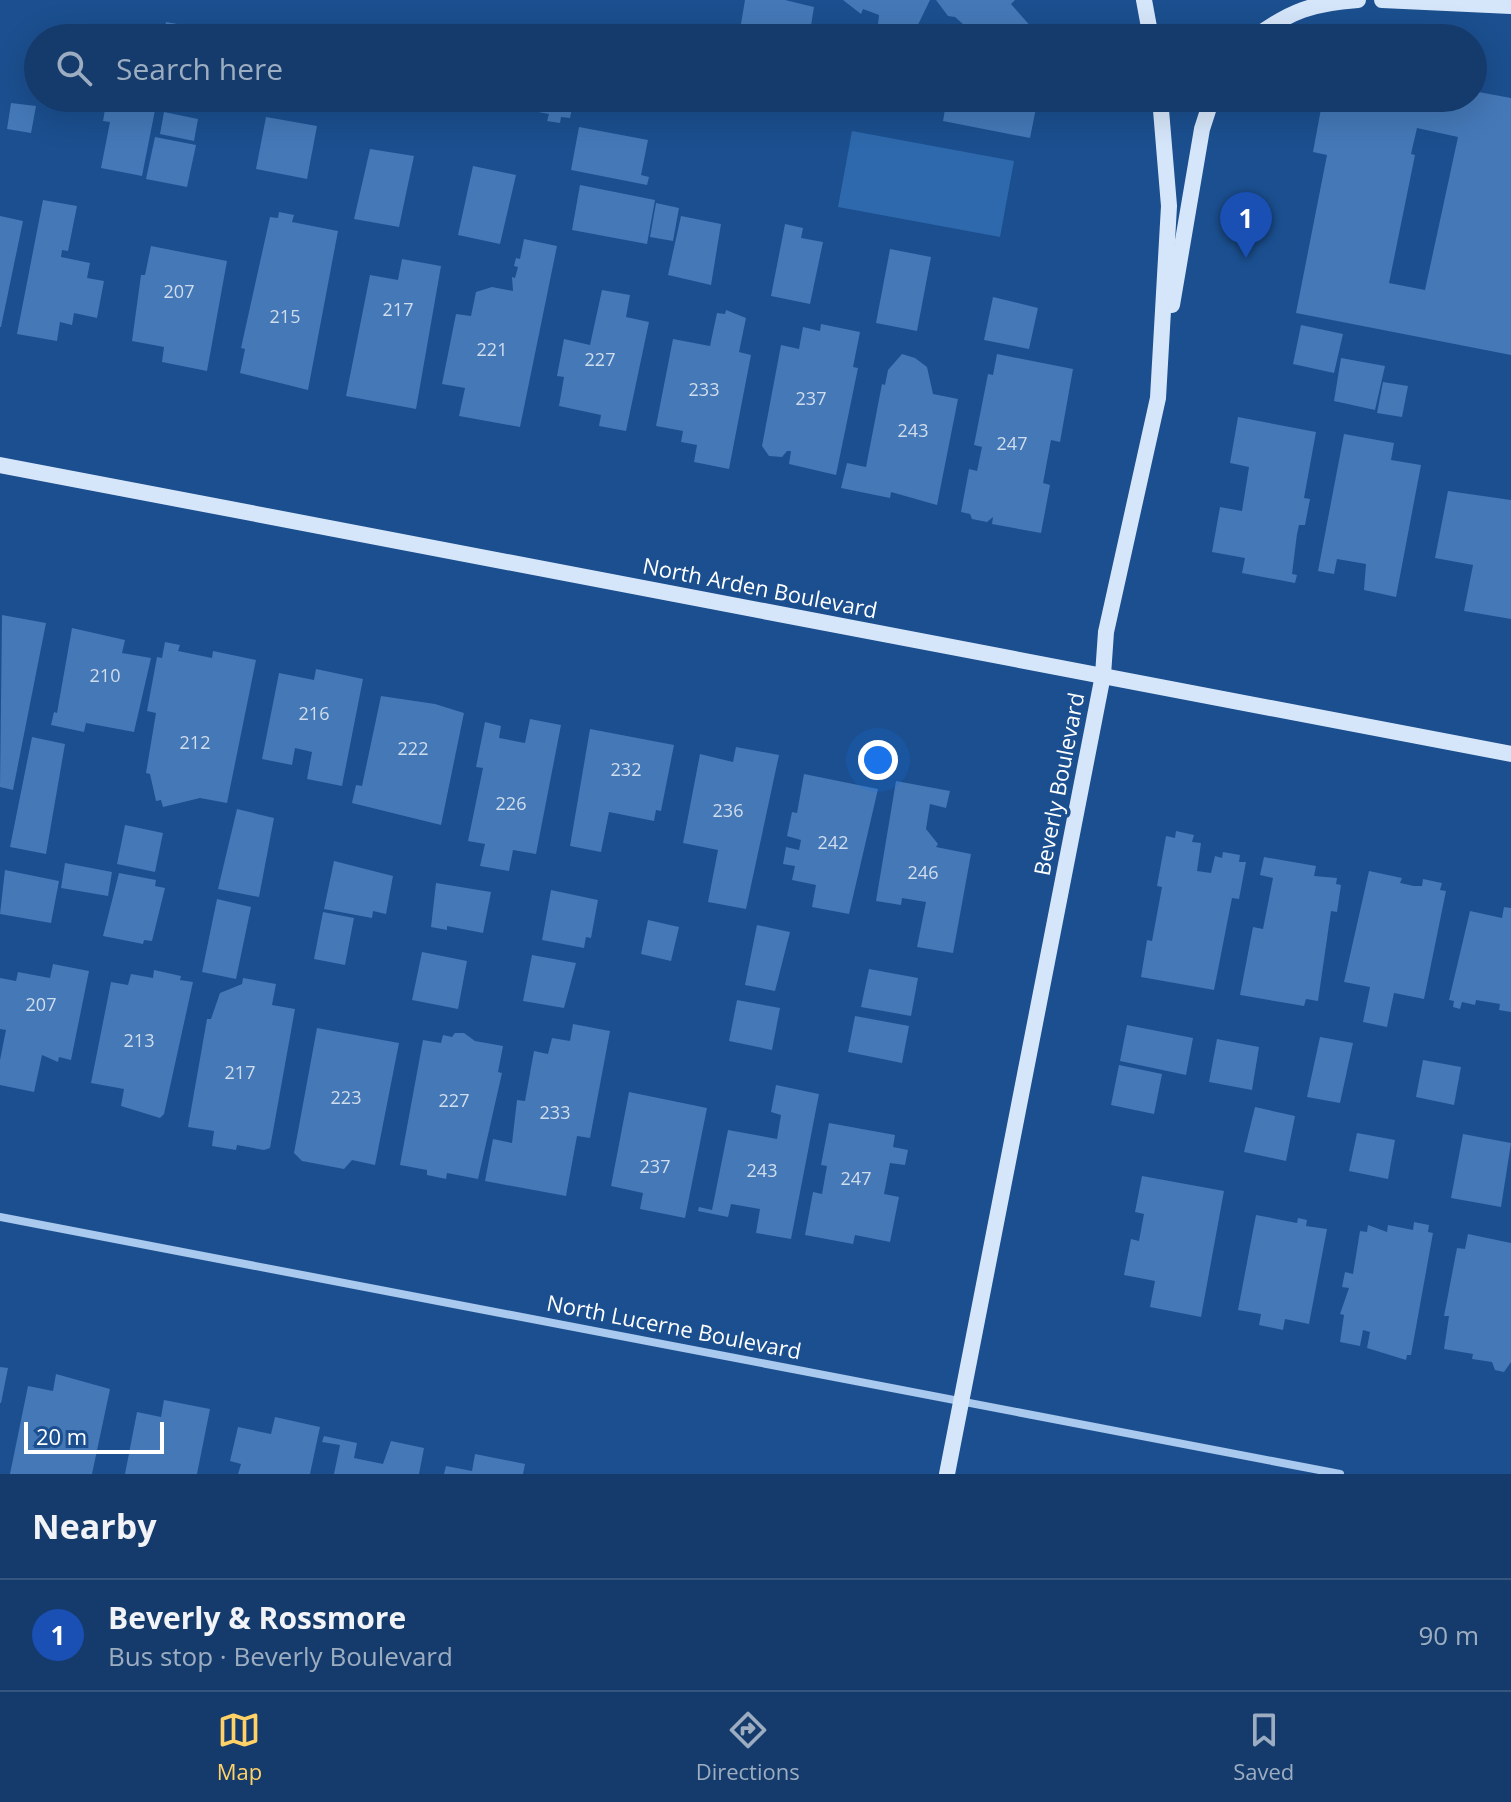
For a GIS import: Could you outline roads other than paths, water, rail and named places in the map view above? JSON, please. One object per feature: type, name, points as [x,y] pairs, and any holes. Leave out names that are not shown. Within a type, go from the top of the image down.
[{"type":"main road","points":[[1144,0],[1148,24]]},
{"type":"main road","points":[[1272,24],[1279,18],[1322,2],[1358,0]]},
{"type":"main road","points":[[1382,0],[1511,5]]},
{"type":"main road","points":[[1497,0],[1511,5]]},
{"type":"main road","name":"Beverly Boulevard","points":[[947,1474],[1103,675],[1106,632],[1158,398],[1169,206],[1161,112]]},
{"type":"main road","points":[[1158,398],[1188,205],[1207,112]]},
{"type":"main road","name":"North Arden Boulevard","points":[[0,465],[1511,754]]},
{"type":"street","name":"North Lucerne Boulevard","points":[[0,1217],[1340,1474]]},
{"type":"place","name":"Beverly & Rossmore","points":[[1246,258]]}]
